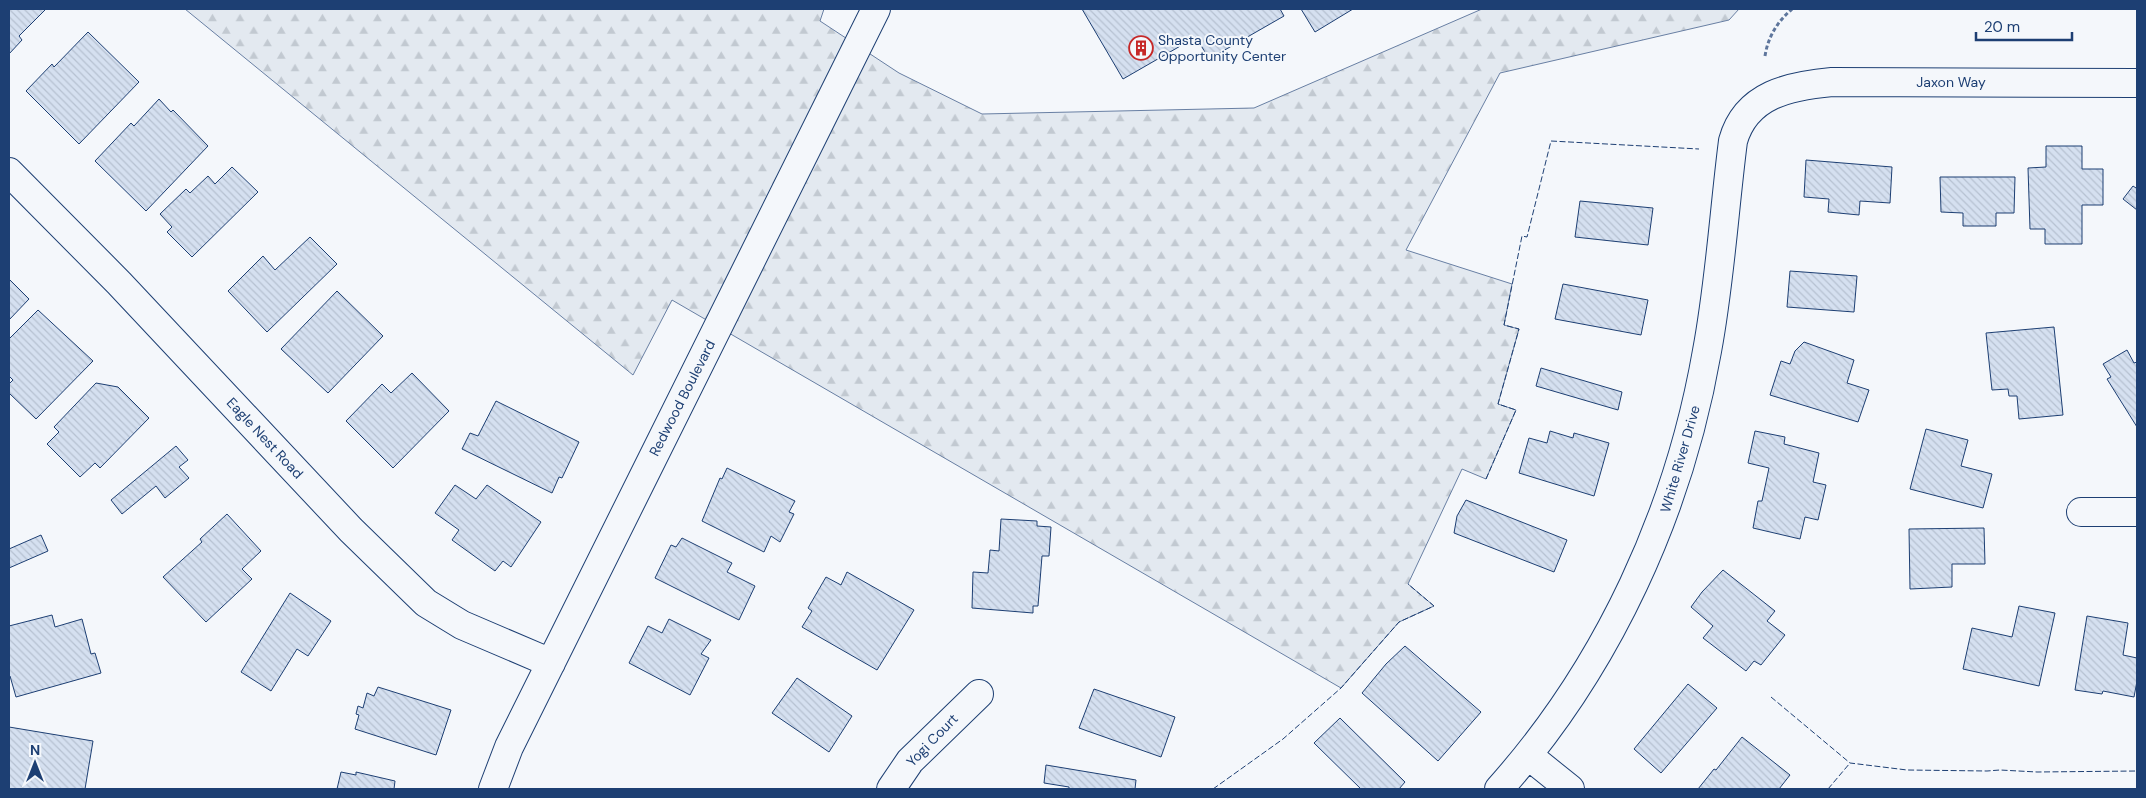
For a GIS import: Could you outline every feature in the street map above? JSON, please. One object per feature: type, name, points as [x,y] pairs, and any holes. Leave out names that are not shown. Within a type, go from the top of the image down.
[{"type":"street","name":"Redwood Boulevard","points":[[493,789],[509,747],[876,9]]},
{"type":"street","name":"Jaxon Way","points":[[1768,97],[1791,88],[1832,82],[2137,83]]},
{"type":"street","name":"White River Drive","points":[[1499,789],[1529,756],[1577,688],[1631,591],[1663,516],[1694,414],[1708,350],[1734,141],[1738,126],[1768,97]]},
{"type":"street","name":"Eagle Nest Road","points":[[9,172],[119,283],[352,530],[426,603],[462,625],[551,663]]},
{"type":"street","points":[[2081,512],[2137,512]]},
{"type":"street","name":"Yogi Court","points":[[891,789],[910,761],[979,694]]},
{"type":"street","points":[[1529,756],[1570,789]]},
{"type":"path","points":[[1765,56],[1768,40],[1784,16],[1792,9]]},
{"type":"green space","points":[[185,9],[824,9],[820,21],[899,73],[982,114],[1254,108],[1482,9],[1739,9],[1729,20],[1500,73],[1406,250],[1512,284],[1504,325],[1519,329],[1498,404],[1516,410],[1486,479],[1462,469],[1408,584],[1434,606],[1399,622],[1341,688],[672,300],[633,375]]},
{"type":"building","points":[[9,9],[46,9],[19,36],[22,40],[9,54]]},
{"type":"building","name":"Shasta County Opportunity Center","points":[[1082,9],[1280,9],[1284,16],[1209,59],[1196,37],[1123,79]]},
{"type":"building","name":"Shasta County Opportunity Center","points":[[1301,9],[1353,9],[1315,32]]},
{"type":"building","points":[[88,32],[139,82],[79,144],[26,91],[52,64],[54,67]]},
{"type":"building","points":[[159,99],[171,112],[173,110],[208,146],[146,211],[95,161],[131,123],[134,126]]},
{"type":"building","points":[[2046,146],[2082,146],[2082,169],[2103,169],[2103,205],[2082,205],[2082,244],[2045,244],[2045,229],[2030,229],[2028,168],[2046,167]]},
{"type":"building","points":[[1806,160],[1892,167],[1890,203],[1860,201],[1859,215],[1828,212],[1829,199],[1804,197]]},
{"type":"building","points":[[232,167],[258,192],[192,257],[167,232],[172,227],[160,214],[186,189],[190,193],[208,176],[215,184]]},
{"type":"building","points":[[1940,177],[2015,177],[2014,213],[1996,213],[1996,226],[1963,226],[1963,213],[1941,212]]},
{"type":"building","points":[[2133,186],[2136,188],[2137,186],[2137,210],[2123,199]]},
{"type":"building","points":[[1580,201],[1653,208],[1648,245],[1575,237]]},
{"type":"building","points":[[310,237],[337,264],[267,332],[228,291],[263,256],[275,270]]},
{"type":"building","points":[[1790,271],[1857,276],[1854,312],[1787,307]]},
{"type":"building","points":[[9,279],[29,299],[9,320]]},
{"type":"building","points":[[1563,284],[1648,300],[1641,335],[1555,319]]},
{"type":"building","points":[[337,291],[383,336],[328,393],[281,349]]},
{"type":"building","points":[[38,310],[93,361],[36,419],[9,393],[9,384],[13,380],[9,376],[9,339]]},
{"type":"building","points":[[2054,327],[2063,415],[2019,419],[2017,396],[2009,396],[2008,389],[1992,390],[1986,333]]},
{"type":"building","points":[[1804,342],[1854,360],[1847,383],[1869,390],[1858,422],[1770,395],[1781,361],[1790,364],[1795,351]]},
{"type":"building","points":[[2127,350],[2134,363],[2137,362],[2137,427],[2107,379],[2111,377],[2103,364]]},
{"type":"building","points":[[1541,368],[1622,392],[1618,410],[1536,386]]},
{"type":"building","points":[[412,373],[449,411],[393,468],[346,421],[382,384],[391,393]]},
{"type":"building","points":[[96,383],[118,387],[149,418],[100,468],[95,463],[80,477],[47,444],[59,432],[54,427]]},
{"type":"building","points":[[496,401],[579,442],[562,478],[559,477],[552,493],[462,449],[470,433],[478,436]]},
{"type":"building","points":[[1926,429],[1968,440],[1961,466],[1992,474],[1983,508],[1910,489]]},
{"type":"building","points":[[1550,431],[1573,438],[1574,433],[1609,443],[1594,496],[1519,473],[1529,438],[1547,443]]},
{"type":"building","points":[[1755,431],[1785,437],[1784,444],[1819,453],[1813,482],[1826,485],[1818,520],[1805,517],[1800,539],[1753,528],[1758,501],[1762,501],[1769,468],[1748,463]]},
{"type":"building","points":[[176,446],[188,460],[179,467],[189,478],[165,498],[156,486],[122,514],[111,500]]},
{"type":"building","points":[[727,468],[795,501],[789,512],[794,514],[780,542],[771,536],[764,552],[702,521],[720,478],[722,479]]},
{"type":"building","points":[[455,485],[476,499],[487,485],[541,522],[511,567],[503,561],[495,571],[452,540],[459,530],[435,513]]},
{"type":"building","points":[[1466,500],[1567,540],[1554,572],[1454,533],[1457,516]]},
{"type":"building","points":[[227,514],[261,551],[242,569],[252,579],[206,622],[163,577],[202,542],[200,539]]},
{"type":"building","points":[[1001,519],[1037,521],[1037,526],[1051,527],[1049,556],[1042,556],[1038,606],[1033,606],[1033,613],[972,608],[973,572],[988,573],[990,550],[999,551]]},
{"type":"building","points":[[1984,528],[1985,564],[1952,564],[1952,587],[1910,589],[1909,529]]},
{"type":"building","points":[[41,535],[48,551],[9,568],[9,549]]},
{"type":"building","points":[[682,538],[732,563],[727,572],[755,586],[739,620],[655,578],[671,545],[676,547]]},
{"type":"building","points":[[1723,570],[1775,611],[1767,621],[1785,635],[1761,665],[1754,661],[1746,671],[1703,638],[1713,626],[1691,607]]},
{"type":"building","points":[[847,572],[914,610],[877,670],[802,627],[812,611],[808,608],[826,577],[841,585]]},
{"type":"building","points":[[290,593],[331,621],[308,656],[297,649],[271,691],[241,672]]},
{"type":"building","points":[[2019,606],[2055,613],[2039,686],[1963,669],[1972,628],[2012,637]]},
{"type":"building","points":[[52,615],[55,627],[82,619],[91,654],[95,653],[101,673],[16,697],[9,677],[9,626]]},
{"type":"building","points":[[2087,616],[2128,623],[2123,655],[2137,658],[2137,681],[2134,697],[2103,691],[2102,694],[2075,690]]},
{"type":"building","points":[[669,619],[711,640],[701,654],[709,658],[690,695],[629,663],[648,626],[662,633]]},
{"type":"building","points":[[1405,646],[1481,712],[1438,761],[1362,693],[1386,664]]},
{"type":"building","points":[[797,678],[852,716],[829,752],[772,713]]},
{"type":"building","points":[[1688,684],[1717,708],[1661,773],[1634,749]]},
{"type":"building","points":[[378,687],[451,710],[436,755],[355,729],[359,715],[356,714],[358,706],[363,708],[367,693],[374,696]]},
{"type":"building","points":[[1094,689],[1175,717],[1161,757],[1079,728]]},
{"type":"building","points":[[1340,718],[1405,782],[1399,789],[1361,789],[1314,743]]},
{"type":"building","points":[[9,727],[93,741],[85,789],[9,789]]},
{"type":"building","points":[[1742,737],[1790,775],[1779,789],[1698,789],[1714,769],[1716,770]]},
{"type":"building","points":[[1046,765],[1136,780],[1135,789],[1069,789],[1069,787],[1044,783]]},
{"type":"building","points":[[341,772],[356,775],[356,772],[395,781],[394,789],[337,789]]},
{"type":"fence","points":[[1486,479],[1516,410],[1498,404],[1519,329],[1504,325],[1522,236],[1527,237],[1551,141],[1699,149]]},
{"type":"fence","points":[[1213,789],[1283,739],[1341,688],[1399,622],[1434,606],[1408,584]]},
{"type":"fence","points":[[1771,697],[1850,763],[1907,770],[2137,771]]},
{"type":"fence","points":[[1828,789],[1850,763]]},
{"type":"place","name":"Shasta County Opportunity Center","points":[[1141,48]]}]
